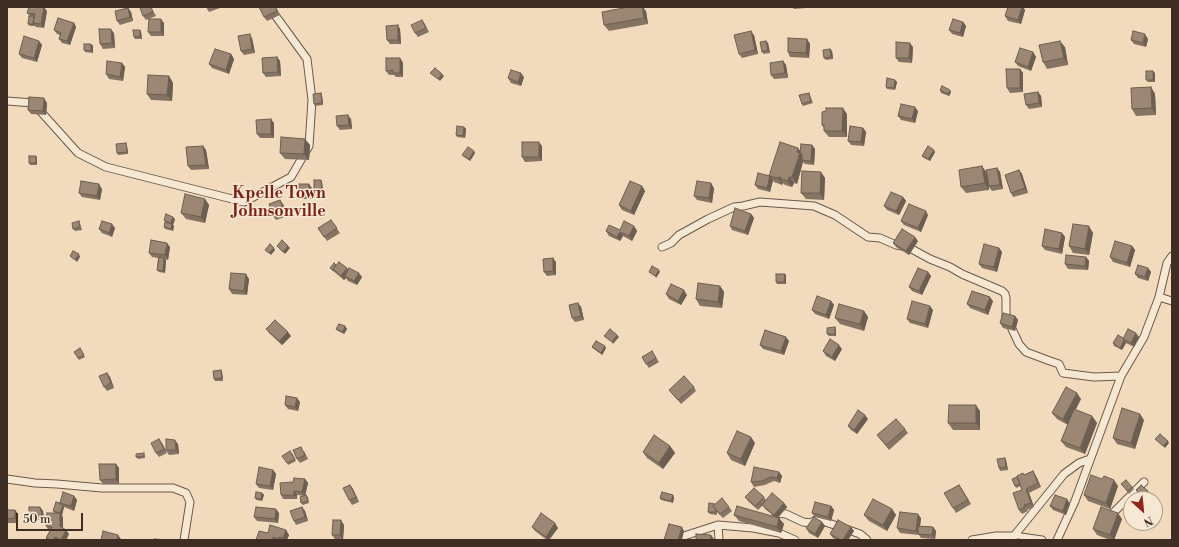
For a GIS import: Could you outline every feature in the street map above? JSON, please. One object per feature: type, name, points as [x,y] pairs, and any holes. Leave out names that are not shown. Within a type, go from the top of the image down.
[{"type":"street","points":[[7,101],[33,102],[78,153],[106,167],[244,202],[291,177],[309,146],[312,100],[307,59],[272,12],[270,7]]},
{"type":"street","points":[[662,247],[671,243],[679,235],[708,218],[734,206],[743,206],[760,202],[814,206],[835,215],[868,237],[880,238],[896,245],[908,247],[962,274],[1002,291],[1006,298],[1006,316],[1019,344],[1026,352],[1059,364],[1063,373],[1094,377],[1121,376]]},
{"type":"street","points":[[1057,540],[1075,501],[1121,376],[1144,337],[1159,297],[1168,263],[1172,256]]},
{"type":"street","points":[[1159,297],[1172,301]]},
{"type":"street","points":[[1014,536],[1064,474],[1079,463],[1090,459]]},
{"type":"street","points":[[7,479],[34,483],[65,484],[102,488],[174,488],[186,493],[190,502],[184,540]]},
{"type":"street","points":[[1104,525],[1105,521],[1111,514],[1144,482]]},
{"type":"street","points":[[774,505],[776,513],[786,514],[803,522],[811,523],[818,519],[860,534],[868,540]]},
{"type":"street","points":[[718,525],[719,540]]},
{"type":"street","points":[[680,540],[684,536],[718,525],[753,528],[779,533],[795,540]]},
{"type":"street","points":[[972,540],[996,536],[1014,536],[1042,540]]},
{"type":"building","points":[[29,7],[44,7],[41,24],[33,23],[35,14],[27,13]]},
{"type":"building","points":[[141,7],[151,7],[153,12],[143,16]]},
{"type":"building","points":[[259,7],[276,7],[277,11],[264,17]]},
{"type":"building","points":[[629,7],[642,7],[644,18],[604,25],[602,12]]},
{"type":"building","points":[[1008,7],[1022,7],[1018,20],[1005,16]]},
{"type":"building","points":[[128,8],[130,17],[117,21],[115,11]]},
{"type":"building","points":[[29,16],[34,16],[34,24],[28,24]]},
{"type":"building","points":[[58,18],[74,23],[67,41],[59,39],[61,33],[54,30]]},
{"type":"building","points":[[149,19],[161,19],[161,32],[148,32]]},
{"type":"building","points":[[953,19],[963,22],[960,33],[949,30]]},
{"type":"building","points":[[422,20],[426,28],[415,33],[411,25]]},
{"type":"building","points":[[398,25],[398,40],[387,40],[386,26]]},
{"type":"building","points":[[99,29],[111,29],[112,43],[100,44]]},
{"type":"building","points":[[133,30],[140,30],[140,36],[134,37]]},
{"type":"building","points":[[751,31],[755,50],[739,54],[734,35]]},
{"type":"building","points":[[1133,31],[1145,34],[1143,43],[1131,40]]},
{"type":"building","points":[[250,34],[252,49],[241,51],[238,36]]},
{"type":"building","points":[[24,36],[39,41],[34,58],[19,54]]},
{"type":"building","points":[[788,38],[807,39],[806,53],[788,52]]},
{"type":"building","points":[[766,41],[768,50],[762,52],[760,42]]},
{"type":"building","points":[[1060,41],[1064,58],[1043,62],[1039,45]]},
{"type":"building","points":[[896,42],[910,43],[909,58],[896,58]]},
{"type":"building","points":[[84,44],[91,44],[91,51],[84,50]]},
{"type":"building","points":[[1020,48],[1033,52],[1028,67],[1015,62]]},
{"type":"building","points":[[215,49],[231,54],[226,70],[209,64]]},
{"type":"building","points":[[830,49],[831,57],[824,58],[823,50]]},
{"type":"building","points":[[277,57],[278,72],[263,73],[262,58]]},
{"type":"building","points":[[386,58],[400,58],[400,73],[393,73],[393,70],[386,71]]},
{"type":"building","points":[[107,61],[122,63],[120,77],[106,74]]},
{"type":"building","points":[[783,61],[785,73],[771,75],[770,63]]},
{"type":"building","points":[[435,68],[442,74],[438,79],[430,73]]},
{"type":"building","points":[[1006,69],[1020,69],[1020,88],[1007,88]]},
{"type":"building","points":[[511,70],[521,73],[518,82],[508,78]]},
{"type":"building","points":[[1146,71],[1153,71],[1153,80],[1146,80]]},
{"type":"building","points":[[148,75],[169,76],[167,95],[147,94]]},
{"type":"building","points":[[887,78],[895,80],[894,88],[886,87]]},
{"type":"building","points":[[942,86],[950,90],[948,94],[940,90]]},
{"type":"building","points":[[1151,87],[1152,108],[1132,109],[1131,88]]},
{"type":"building","points":[[1038,92],[1039,103],[1026,105],[1024,94]]},
{"type":"building","points":[[321,93],[322,103],[314,104],[313,94]]},
{"type":"building","points":[[809,93],[811,101],[802,104],[799,95]]},
{"type":"building","points":[[29,97],[44,98],[43,111],[28,110]]},
{"type":"building","points":[[901,104],[915,107],[912,119],[898,116]]},
{"type":"building","points":[[826,108],[843,108],[842,131],[824,131],[824,125],[822,125],[822,112],[826,111]]},
{"type":"building","points":[[348,115],[349,125],[337,126],[336,116]]},
{"type":"building","points":[[271,119],[271,134],[257,134],[256,120]]},
{"type":"building","points":[[457,126],[464,127],[463,136],[456,135]]},
{"type":"building","points":[[850,126],[863,128],[861,142],[848,141]]},
{"type":"building","points":[[281,137],[305,139],[304,154],[280,153]]},
{"type":"building","points":[[522,142],[539,142],[539,157],[522,157]]},
{"type":"building","points":[[780,142],[798,148],[797,152],[800,153],[792,177],[789,177],[788,181],[781,179],[781,177],[778,178],[769,176]]},
{"type":"building","points":[[126,143],[127,152],[117,153],[116,144]]},
{"type":"building","points":[[801,144],[812,145],[811,161],[802,160],[802,154],[800,153]]},
{"type":"building","points":[[203,146],[206,165],[188,166],[186,147]]},
{"type":"building","points":[[928,146],[934,150],[928,159],[922,156]]},
{"type":"building","points":[[468,147],[474,151],[469,159],[462,155]]},
{"type":"building","points":[[29,156],[36,156],[36,163],[29,163]]},
{"type":"building","points":[[982,166],[985,183],[961,187],[959,170]]},
{"type":"building","points":[[997,168],[1000,185],[989,186],[986,170]]},
{"type":"building","points":[[1019,170],[1025,188],[1011,193],[1005,175]]},
{"type":"building","points":[[802,171],[821,172],[820,193],[801,193]]},
{"type":"building","points":[[758,173],[770,176],[767,188],[755,185]]},
{"type":"building","points":[[314,180],[321,180],[322,190],[314,190]]},
{"type":"building","points":[[81,181],[99,184],[97,196],[79,193]]},
{"type":"building","points":[[630,181],[642,186],[631,211],[619,205]]},
{"type":"building","points":[[697,181],[711,183],[709,198],[694,196]]},
{"type":"building","points":[[299,184],[309,184],[309,195],[298,195]]},
{"type":"building","points":[[891,192],[903,197],[896,211],[884,206]]},
{"type":"building","points":[[185,194],[205,199],[201,217],[181,213]]},
{"type":"building","points":[[280,200],[285,212],[273,216],[269,204]]},
{"type":"building","points":[[909,204],[926,211],[918,228],[901,221]]},
{"type":"building","points":[[735,208],[751,214],[745,231],[730,226]]},
{"type":"building","points":[[166,214],[173,217],[171,223],[164,220]]},
{"type":"building","points":[[331,220],[337,228],[324,237],[318,228]]},
{"type":"building","points":[[79,221],[80,227],[73,229],[72,223]]},
{"type":"building","points":[[102,221],[112,224],[109,233],[99,229]]},
{"type":"building","points":[[624,221],[634,226],[629,236],[620,232],[617,237],[606,231],[609,225],[620,230]]},
{"type":"building","points":[[165,222],[172,224],[171,229],[164,227]]},
{"type":"building","points":[[1073,224],[1089,226],[1085,249],[1069,246]]},
{"type":"building","points":[[902,229],[915,237],[906,251],[893,243]]},
{"type":"building","points":[[1045,229],[1062,233],[1059,249],[1042,246]]},
{"type":"building","points":[[151,240],[167,243],[165,255],[149,253]]},
{"type":"building","points":[[282,240],[288,246],[283,252],[277,246]]},
{"type":"building","points":[[1115,241],[1132,246],[1127,263],[1110,257]]},
{"type":"building","points":[[270,244],[274,248],[269,253],[265,250]]},
{"type":"building","points":[[984,244],[999,248],[994,267],[979,264]]},
{"type":"building","points":[[73,251],[79,254],[75,260],[70,256]]},
{"type":"building","points":[[1066,255],[1086,257],[1085,266],[1065,264]]},
{"type":"building","points":[[159,257],[164,258],[163,271],[157,270]]},
{"type":"building","points":[[553,258],[553,271],[544,272],[543,259]]},
{"type":"building","points":[[339,262],[347,268],[341,276],[333,269]]},
{"type":"building","points":[[334,263],[336,265],[333,269],[334,271],[330,268]]},
{"type":"building","points":[[1138,265],[1148,268],[1145,277],[1135,274]]},
{"type":"building","points":[[652,266],[659,270],[655,276],[649,272]]},
{"type":"building","points":[[349,268],[359,273],[354,281],[345,276]]},
{"type":"building","points":[[918,268],[928,272],[919,291],[909,287]]},
{"type":"building","points":[[231,273],[246,274],[244,291],[229,289]]},
{"type":"building","points":[[776,274],[785,274],[784,282],[776,282]]},
{"type":"building","points":[[698,283],[720,286],[718,302],[696,299]]},
{"type":"building","points":[[671,284],[684,290],[678,301],[666,294]]},
{"type":"building","points":[[972,291],[990,297],[985,310],[967,304]]},
{"type":"building","points":[[817,296],[831,301],[826,315],[812,310]]},
{"type":"building","points":[[912,301],[930,306],[925,324],[907,319]]},
{"type":"building","points":[[578,303],[581,316],[572,318],[569,305]]},
{"type":"building","points":[[839,304],[864,311],[860,324],[835,318]]},
{"type":"building","points":[[1003,313],[1015,316],[1012,327],[1000,323]]},
{"type":"building","points":[[275,320],[288,332],[279,341],[266,329]]},
{"type":"building","points":[[339,324],[345,326],[343,332],[336,329]]},
{"type":"building","points":[[835,327],[835,334],[827,334],[827,328]]},
{"type":"building","points":[[610,329],[617,335],[612,342],[604,336]]},
{"type":"building","points":[[1128,329],[1136,333],[1131,343],[1123,339]]},
{"type":"building","points":[[765,330],[786,337],[781,351],[760,345]]},
{"type":"building","points":[[1118,335],[1123,338],[1124,341],[1120,348],[1113,343]]},
{"type":"building","points":[[830,339],[839,345],[832,357],[823,351]]},
{"type":"building","points":[[596,341],[605,346],[601,353],[592,347]]},
{"type":"building","points":[[80,348],[84,355],[78,358],[74,352]]},
{"type":"building","points":[[652,351],[656,358],[646,364],[642,357]]},
{"type":"building","points":[[221,370],[222,378],[214,379],[213,371]]},
{"type":"building","points":[[107,373],[111,383],[104,387],[99,376]]},
{"type":"building","points":[[684,376],[694,387],[678,400],[669,390]]},
{"type":"building","points":[[1066,387],[1077,393],[1063,419],[1052,413]]},
{"type":"building","points":[[286,396],[297,398],[295,407],[285,405]]},
{"type":"building","points":[[949,405],[976,405],[976,423],[948,423]]},
{"type":"building","points":[[1122,408],[1140,414],[1131,443],[1113,438]]},
{"type":"building","points":[[1074,409],[1092,416],[1080,448],[1061,441]]},
{"type":"building","points":[[858,410],[865,415],[854,430],[848,426]]},
{"type":"building","points":[[896,419],[905,429],[886,445],[877,435]]},
{"type":"building","points":[[737,431],[751,437],[741,459],[727,453]]},
{"type":"building","points":[[1160,434],[1168,441],[1163,446],[1155,439]]},
{"type":"building","points":[[654,435],[670,446],[659,463],[643,452]]},
{"type":"building","points":[[159,439],[164,449],[156,453],[151,443]]},
{"type":"building","points":[[166,439],[175,440],[176,450],[166,450]]},
{"type":"building","points":[[301,447],[305,455],[297,459],[293,450]]},
{"type":"building","points":[[290,451],[295,459],[287,463],[282,456]]},
{"type":"building","points":[[144,453],[144,456],[136,457],[136,454]]},
{"type":"building","points":[[1005,458],[1006,467],[999,468],[997,459]]},
{"type":"building","points":[[99,464],[116,464],[116,479],[100,480]]},
{"type":"building","points":[[259,467],[273,470],[270,486],[256,484]]},
{"type":"building","points":[[754,467],[779,472],[777,478],[771,477],[762,481],[751,482]]},
{"type":"building","points":[[1033,471],[1038,483],[1026,489],[1031,503],[1024,505],[1025,507],[1019,510],[1013,493],[1022,490],[1017,476]]},
{"type":"building","points":[[1091,475],[1102,479],[1104,476],[1114,480],[1106,503],[1084,495]]},
{"type":"building","points":[[1017,477],[1020,484],[1015,486],[1012,479]]},
{"type":"building","points":[[294,478],[305,479],[302,492],[294,491],[294,495],[281,495],[280,483],[293,482]]},
{"type":"building","points":[[1126,480],[1132,487],[1128,491],[1121,484]]},
{"type":"building","points":[[350,485],[356,497],[349,500],[343,488]]},
{"type":"building","points":[[959,485],[968,500],[953,508],[944,493]]},
{"type":"building","points":[[1141,485],[1148,491],[1137,491],[1136,490]]},
{"type":"building","points":[[754,488],[764,497],[755,506],[745,497]]},
{"type":"building","points":[[63,492],[74,496],[71,506],[60,503]]},
{"type":"building","points":[[256,492],[262,493],[261,499],[255,498]]},
{"type":"building","points":[[662,492],[673,495],[671,501],[660,498]]},
{"type":"building","points":[[772,493],[784,503],[774,515],[762,505]]},
{"type":"building","points":[[306,495],[308,501],[301,503],[300,497]]},
{"type":"building","points":[[1055,495],[1067,499],[1063,511],[1050,506]]},
{"type":"building","points":[[722,498],[729,507],[720,514],[713,506]]},
{"type":"building","points":[[873,499],[892,509],[883,525],[864,515]]},
{"type":"building","points":[[56,502],[63,505],[60,513],[53,511]]},
{"type":"building","points":[[815,502],[831,506],[828,517],[812,513]]},
{"type":"building","points":[[709,503],[715,504],[713,506],[716,512],[708,512]]},
{"type":"building","points":[[737,506],[779,518],[777,527],[734,515]]},
{"type":"building","points":[[29,507],[40,507],[42,515],[29,516]]},
{"type":"building","points":[[256,507],[276,509],[275,519],[254,517]]},
{"type":"building","points":[[302,507],[305,517],[294,521],[290,511]]},
{"type":"building","points":[[1101,507],[1118,513],[1110,535],[1093,529]]},
{"type":"building","points":[[7,510],[15,510],[15,518],[7,519]]},
{"type":"building","points":[[900,512],[918,514],[916,531],[897,528]]},
{"type":"building","points":[[47,513],[60,513],[60,526],[66,530],[61,540],[55,537],[53,540],[46,538],[52,527],[46,526]]},
{"type":"building","points":[[541,513],[555,523],[546,537],[532,527]]},
{"type":"building","points":[[814,517],[822,522],[815,534],[806,528]]},
{"type":"building","points":[[333,520],[341,520],[340,535],[332,535]]},
{"type":"building","points":[[838,520],[851,527],[843,540],[830,534]]},
{"type":"building","points":[[669,524],[682,527],[678,540],[664,540]]},
{"type":"building","points":[[270,525],[286,530],[283,538],[279,537],[278,539],[273,537],[272,540],[256,540],[259,531],[268,533]]},
{"type":"building","points":[[918,526],[933,527],[932,535],[918,534]]},
{"type":"building","points":[[103,531],[118,535],[117,540],[101,540]]},
{"type":"building","points":[[696,534],[711,535],[710,540],[696,540]]},
{"type":"district","name":"Kpelle Town Johnsonville","points":[[279,203]]}]
